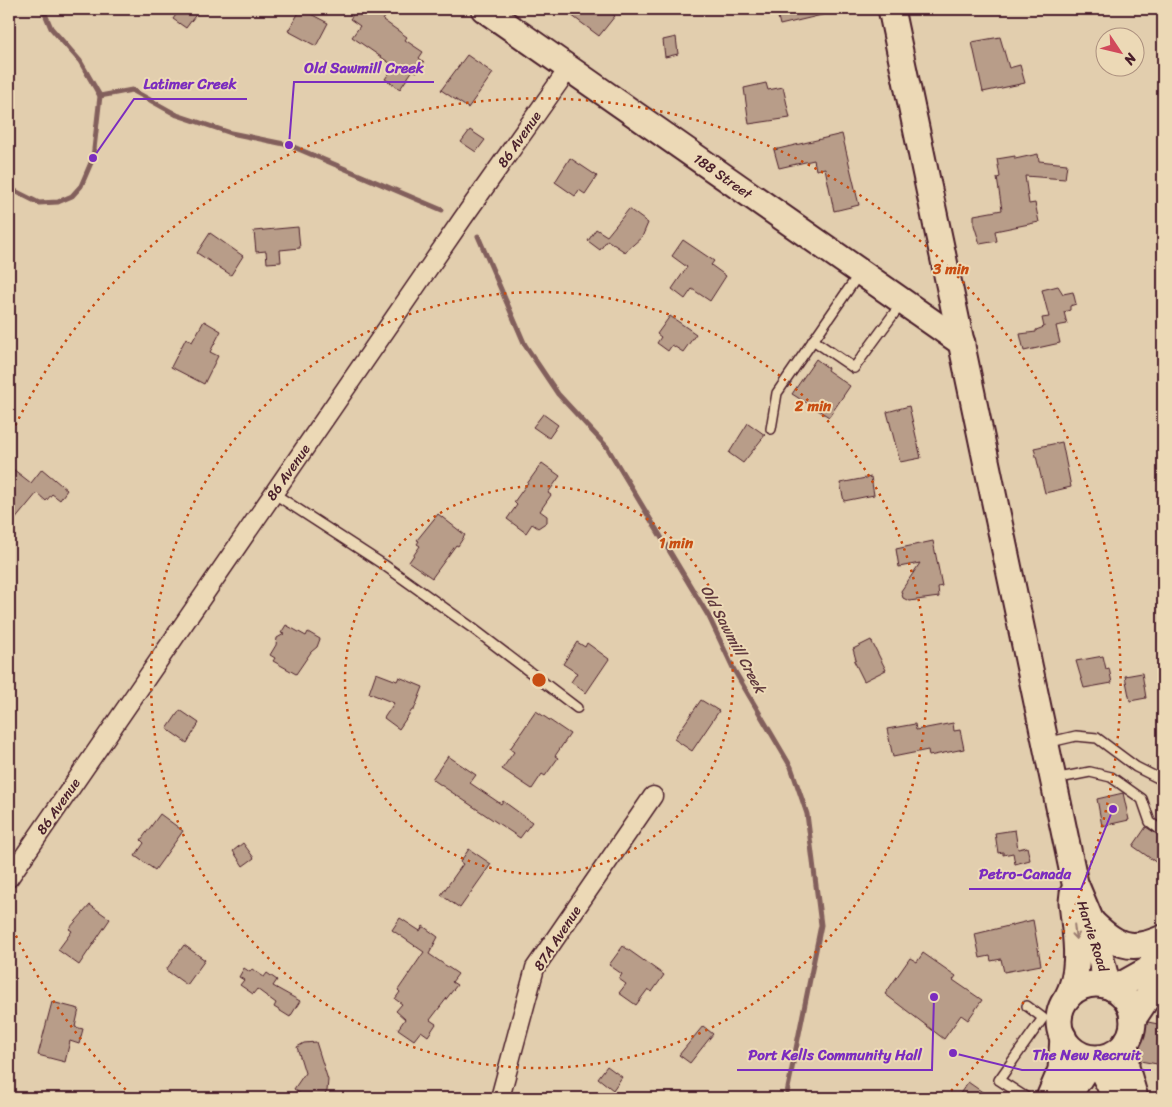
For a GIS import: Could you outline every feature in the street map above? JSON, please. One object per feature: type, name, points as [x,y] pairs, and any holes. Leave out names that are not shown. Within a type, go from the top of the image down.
[{"type":"main road","name":"188 Street","points":[[484,9],[962,343]]},
{"type":"main road","points":[[891,9],[1075,883]]},
{"type":"main road","name":"Harvie Road","points":[[1075,883],[1091,921],[1111,987]]},
{"type":"main road","name":"Harvie Road","points":[[1067,998],[1075,983],[1077,966],[1072,902],[1075,883]]},
{"type":"main road","points":[[1091,921],[1107,937],[1123,946],[1148,945],[1163,938]]},
{"type":"main road","points":[[1111,987],[1148,970],[1163,949]]},
{"type":"main road","points":[[1067,1098],[1094,1059],[1109,1055],[1129,1031],[1163,974]]},
{"type":"main road","points":[[1049,1098],[1061,1070],[1063,1036],[1060,1016],[1067,998],[1086,986],[1097,984],[1111,987],[1127,1002],[1129,1031],[1126,1067],[1135,1098]]},
{"type":"main road","points":[[1063,1036],[1073,1049],[1094,1059],[1116,1098]]},
{"type":"street","name":"86 Avenue","points":[[9,878],[569,68]]},
{"type":"street","name":"87A Avenue","points":[[500,1098],[535,968],[654,796]]},
{"type":"lane","points":[[771,429],[777,393],[860,272]]},
{"type":"lane","points":[[813,340],[854,368],[903,302]]},
{"type":"lane","points":[[273,494],[384,565],[471,627],[577,708]]},
{"type":"lane","points":[[1046,743],[1076,736],[1097,738],[1136,767],[1160,779]]},
{"type":"lane","points":[[1053,779],[1090,772],[1111,777],[1142,799],[1150,822],[1163,832]]},
{"type":"lane","points":[[1027,1006],[1044,1018],[999,1080],[1027,1098]]},
{"type":"building","points":[[180,9],[200,9],[186,28],[173,19]]},
{"type":"building","points":[[301,9],[328,23],[316,46],[288,31]]},
{"type":"building","points":[[357,9],[391,9],[383,20],[407,37],[405,40],[423,52],[419,58],[424,62],[417,72],[413,70],[400,89],[385,79],[394,66],[352,37],[360,26],[350,19]]},
{"type":"building","points":[[563,9],[606,9],[615,16],[599,36]]},
{"type":"building","points":[[776,9],[825,9],[826,14],[780,25]]},
{"type":"building","points":[[676,37],[678,54],[665,57],[663,40]]},
{"type":"building","points":[[1000,37],[1009,68],[1020,65],[1025,83],[983,92],[972,42]]},
{"type":"building","points":[[467,55],[493,73],[468,108],[441,90]]},
{"type":"building","points":[[766,83],[768,90],[783,87],[790,118],[749,124],[744,88]]},
{"type":"building","points":[[470,130],[485,140],[476,152],[461,142]]},
{"type":"building","points":[[842,134],[859,205],[834,211],[825,168],[816,170],[814,160],[779,168],[774,150]]},
{"type":"building","points":[[1038,154],[1039,161],[1067,164],[1065,179],[1025,176],[1029,204],[1035,203],[1039,222],[995,231],[997,241],[980,244],[974,225],[974,215],[1002,210],[997,178],[1000,177],[997,159],[1015,156],[1015,159]]},
{"type":"building","points":[[570,158],[597,176],[585,194],[579,190],[575,196],[555,182]]},
{"type":"building","points":[[629,209],[648,223],[642,237],[625,252],[607,240],[600,250],[588,241],[596,229],[607,236]]},
{"type":"building","points":[[298,227],[300,248],[280,250],[281,262],[267,263],[266,251],[256,252],[254,231]]},
{"type":"building","points":[[210,233],[243,256],[231,275],[197,253]]},
{"type":"building","points":[[683,240],[714,261],[711,265],[726,276],[710,301],[692,289],[685,299],[672,289],[687,267],[672,256]]},
{"type":"building","points":[[1058,286],[1063,294],[1073,292],[1076,304],[1070,306],[1070,310],[1064,312],[1067,324],[1056,326],[1060,343],[1024,351],[1020,334],[1036,332],[1036,330],[1044,327],[1042,318],[1049,317],[1042,290]]},
{"type":"building","points":[[670,316],[696,334],[683,352],[672,345],[668,351],[657,343],[661,337],[657,334]]},
{"type":"building","points":[[204,321],[221,331],[210,352],[218,356],[204,384],[171,367],[186,338],[192,342]]},
{"type":"building","points":[[816,359],[828,368],[827,370],[850,386],[829,417],[792,394]]},
{"type":"building","points":[[909,406],[921,458],[900,462],[887,412]]},
{"type":"building","points":[[543,414],[558,425],[549,438],[533,427]]},
{"type":"building","points":[[748,423],[765,435],[743,463],[729,453]]},
{"type":"building","points":[[1062,442],[1071,487],[1045,493],[1034,448]]},
{"type":"building","points":[[542,463],[560,476],[548,493],[551,495],[540,511],[547,516],[547,522],[538,528],[532,524],[526,533],[507,519],[517,505],[514,502]]},
{"type":"building","points":[[9,466],[31,483],[42,469],[67,490],[60,500],[52,494],[46,501],[37,493],[9,527]]},
{"type":"building","points":[[871,477],[874,495],[844,501],[840,483]]},
{"type":"building","points":[[438,514],[465,535],[432,578],[409,562],[420,546],[417,544],[419,541],[417,540]]},
{"type":"building","points":[[933,541],[942,586],[938,587],[939,597],[909,601],[903,598],[901,591],[920,563],[899,567],[896,549]]},
{"type":"building","points":[[286,625],[306,636],[308,632],[320,639],[317,647],[311,652],[296,674],[273,661],[275,658],[270,655],[276,645],[277,638],[284,634],[281,633]]},
{"type":"building","points":[[871,640],[886,670],[864,681],[854,661],[856,660],[853,649]]},
{"type":"building","points":[[577,642],[585,647],[587,643],[609,659],[586,693],[571,682],[577,673],[563,664]]},
{"type":"building","points":[[1103,656],[1106,669],[1109,668],[1112,683],[1084,688],[1076,661]]},
{"type":"building","points":[[376,673],[397,681],[399,677],[423,687],[414,710],[412,710],[399,729],[384,718],[394,703],[369,693]]},
{"type":"building","points":[[1142,673],[1146,698],[1130,701],[1125,676]]},
{"type":"building","points":[[701,700],[719,711],[692,751],[674,739]]},
{"type":"building","points":[[180,710],[199,723],[187,743],[167,729]]},
{"type":"building","points":[[536,711],[570,734],[555,756],[558,758],[545,776],[542,774],[532,789],[502,769],[514,752],[510,749]]},
{"type":"building","points":[[953,723],[954,731],[960,730],[964,749],[929,756],[928,750],[893,757],[887,729],[915,724],[916,730]]},
{"type":"building","points":[[448,756],[476,775],[470,783],[501,804],[503,801],[532,822],[520,838],[432,779]]},
{"type":"building","points":[[1123,793],[1129,820],[1102,826],[1097,799]]},
{"type":"building","points":[[160,814],[183,831],[155,870],[135,856],[144,843],[141,840]]},
{"type":"building","points":[[1146,827],[1163,838],[1163,854],[1157,863],[1133,846]]},
{"type":"building","points":[[1015,830],[1018,849],[1027,847],[1030,860],[1015,864],[1013,853],[1003,855],[1003,852],[998,853],[995,833]]},
{"type":"building","points":[[243,843],[254,858],[243,866],[233,851]]},
{"type":"building","points":[[469,849],[491,864],[460,908],[441,895],[463,864],[460,862]]},
{"type":"building","points":[[90,905],[110,919],[79,965],[58,950],[72,931],[69,929]]},
{"type":"building","points":[[400,918],[420,931],[423,926],[438,937],[429,954],[458,974],[452,982],[457,985],[430,1020],[436,1024],[428,1036],[421,1031],[414,1040],[398,1029],[405,1019],[396,1011],[402,1004],[395,999],[400,992],[398,990],[424,952],[392,930]]},
{"type":"building","points":[[1033,920],[1041,965],[1004,972],[1001,959],[991,961],[990,956],[980,958],[975,934]]},
{"type":"building","points":[[184,945],[205,960],[187,985],[166,970]]},
{"type":"building","points":[[623,946],[664,975],[652,992],[648,989],[636,1005],[619,993],[626,984],[619,979],[622,974],[609,965]]},
{"type":"building","points":[[923,953],[956,976],[953,980],[982,1000],[968,1020],[961,1015],[944,1039],[885,994],[910,958],[917,962]]},
{"type":"building","points":[[244,968],[250,972],[252,969],[264,977],[267,973],[277,980],[273,986],[300,1001],[290,1017],[274,1007],[276,1003],[257,989],[253,994],[240,985],[244,980],[239,977]]},
{"type":"building","points":[[52,1002],[79,1009],[75,1027],[83,1029],[79,1044],[70,1041],[65,1062],[38,1055]]},
{"type":"building","points":[[1148,1022],[1163,1025],[1163,1065],[1140,1061],[1139,1038],[1141,1031]]},
{"type":"building","points":[[703,1026],[713,1034],[690,1063],[679,1055]]},
{"type":"building","points":[[316,1042],[328,1080],[327,1091],[323,1098],[306,1098],[294,1089],[305,1073],[297,1047],[304,1043]]},
{"type":"building","points":[[607,1066],[622,1077],[613,1090],[598,1078]]},
{"type":"building","points":[[968,1082],[991,1098],[957,1098]]},
{"type":"waterway","points":[[9,188],[39,203],[58,202],[72,196],[81,186],[93,158],[100,96],[80,61],[51,28],[43,9]]},
{"type":"waterway","name":"Old Sawmill Creek","points":[[100,96],[132,90],[177,115],[231,133],[289,145],[442,210]]},
{"type":"waterway","name":"Old Sawmill Creek","points":[[478,236],[525,345],[558,394],[607,447],[709,617],[734,670],[791,767],[807,814],[821,925],[786,1098]]},
{"type":"place","name":"Old Sawmill Creek","points":[[289,145]]},
{"type":"place","name":"Latimer Creek","points":[[93,158]]},
{"type":"place","name":"Petro-Canada","points":[[1113,809]]},
{"type":"place","name":"Port Kells Community Hall","points":[[934,997]]},
{"type":"place","name":"The New Recruit","points":[[953,1053]]}]
